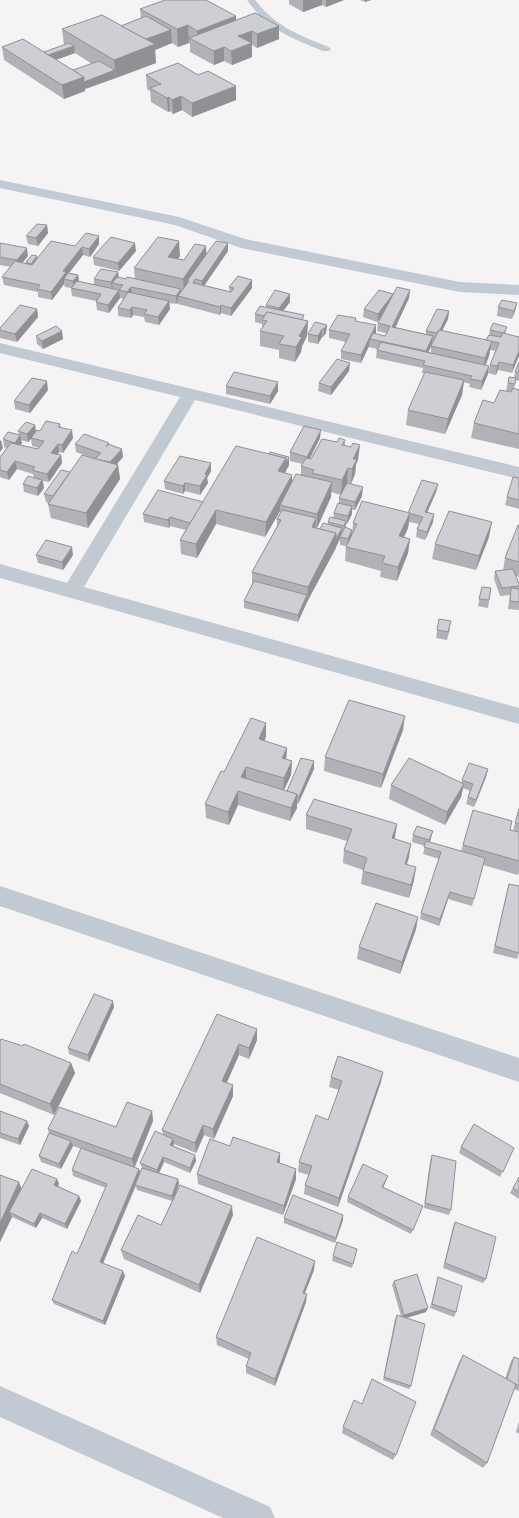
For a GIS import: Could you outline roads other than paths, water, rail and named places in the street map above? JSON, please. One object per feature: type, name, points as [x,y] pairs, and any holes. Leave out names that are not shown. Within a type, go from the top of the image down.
[{"type":"street","points":[[0,184],[179,221],[241,243],[460,287],[519,290]]},
{"type":"street","points":[[0,348],[519,473]]},
{"type":"street","points":[[72,591],[190,394]]},
{"type":"street","points":[[0,571],[519,716]]},
{"type":"street","points":[[0,896],[519,1070]]},
{"type":"street","points":[[0,1401],[259,1518]]},
{"type":"lane","points":[[250,0],[260,12],[285,32],[326,49]]}]
